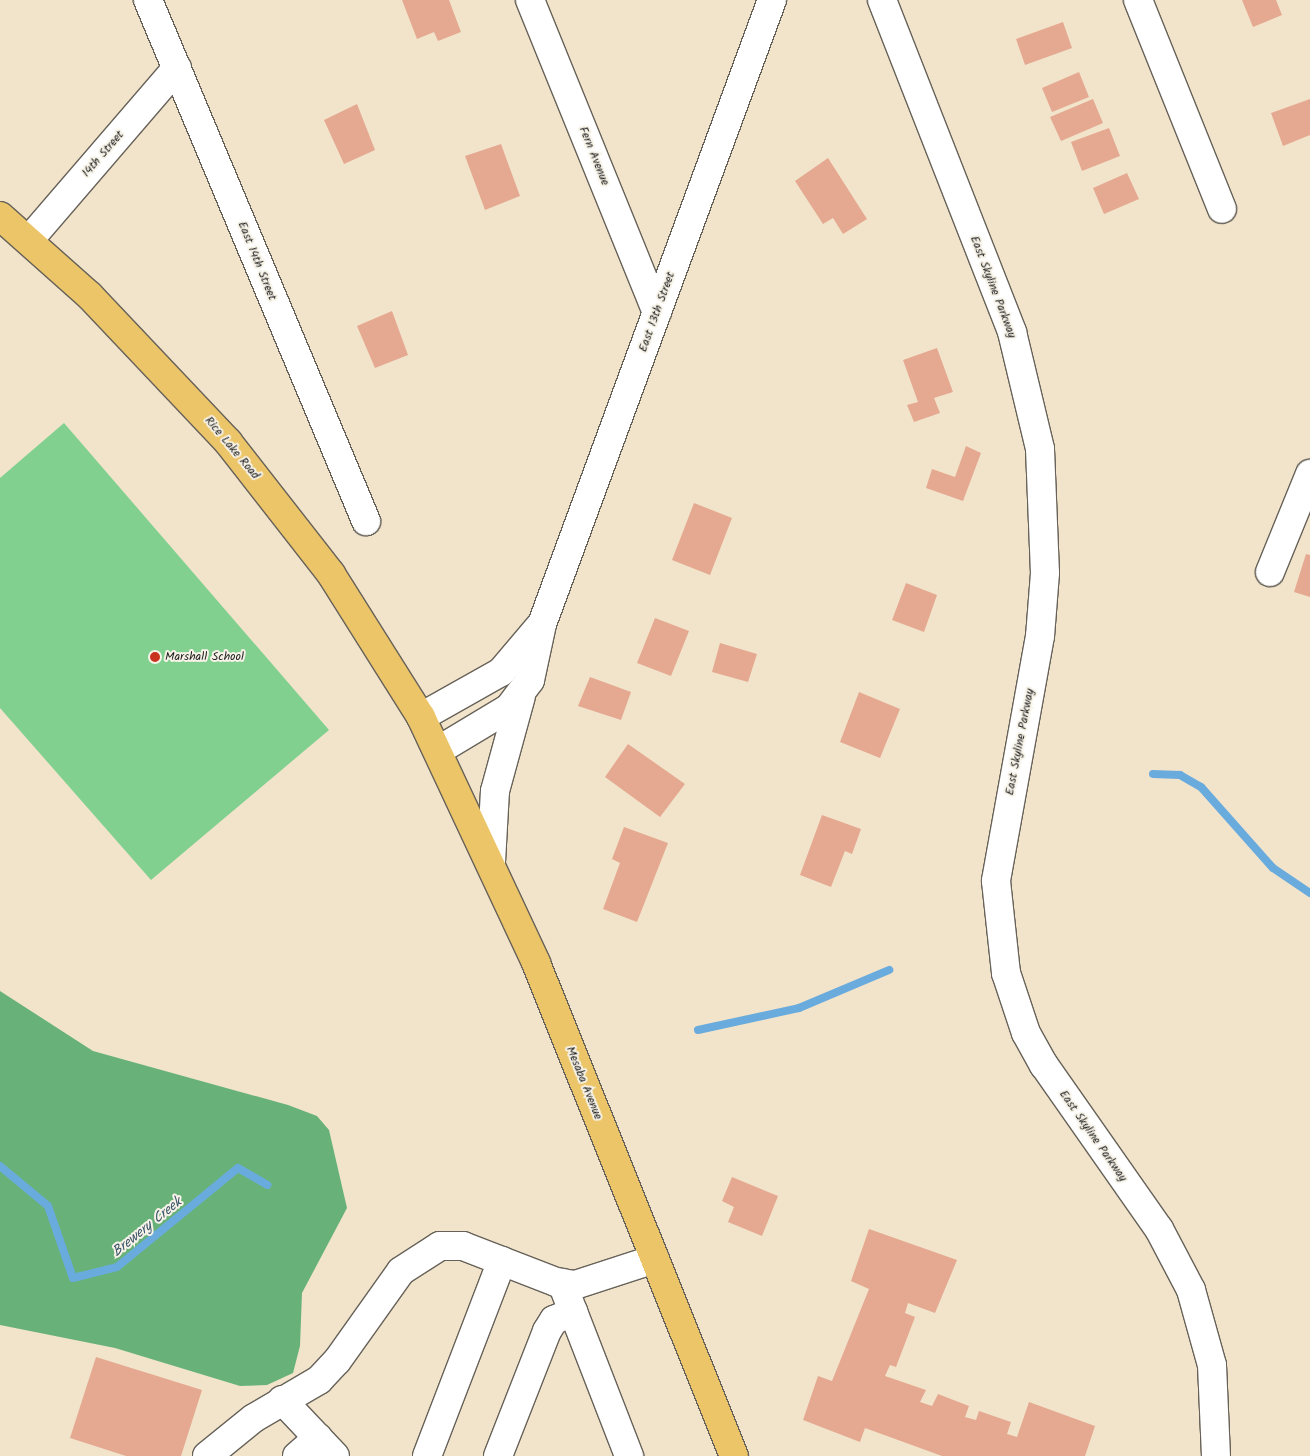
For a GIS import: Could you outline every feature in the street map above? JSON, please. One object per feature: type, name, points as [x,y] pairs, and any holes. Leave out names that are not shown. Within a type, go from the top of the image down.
[{"type":"main road","name":"Rice Lake Road","points":[[0,216],[29,240],[191,400],[264,485],[358,614],[422,717]]},
{"type":"main road","name":"Mesaba Avenue","points":[[422,717],[491,862],[734,1456]]},
{"type":"street","name":"East 14th Street","points":[[148,0],[366,522]]},
{"type":"street","name":"Fern Avenue","points":[[530,0],[657,312]]},
{"type":"street","name":"East 13th Street","points":[[439,750],[493,719],[521,696],[530,680],[542,624],[772,0]]},
{"type":"street","name":"East Skyline Parkway","points":[[882,0],[1012,332],[1040,450],[1045,573],[1040,636],[996,881],[1006,973],[1026,1033],[1044,1065],[1159,1229],[1191,1290],[1212,1365],[1216,1456]]},
{"type":"street","points":[[1138,0],[1222,209]]},
{"type":"street","name":"14th Street","points":[[29,240],[178,68]]},
{"type":"street","points":[[1270,572],[1310,474]]},
{"type":"street","name":"East 13th Street","points":[[422,717],[501,672],[542,624]]},
{"type":"street","points":[[491,862],[495,791],[521,696]]},
{"type":"street","points":[[208,1456],[282,1400],[318,1380],[338,1361],[396,1278],[420,1256],[440,1246],[463,1246],[562,1283],[575,1285],[655,1259]]},
{"type":"street","points":[[427,1456],[502,1261]]},
{"type":"street","points":[[562,1283],[624,1454]]},
{"type":"street","points":[[498,1456],[547,1331],[554,1320],[573,1312]]},
{"type":"street","points":[[282,1400],[327,1447],[297,1456]]},
{"type":"green space","name":"Marshall School","points":[[64,423],[329,730],[151,880],[0,708],[0,478]]},
{"type":"green space","points":[[0,991],[93,1051],[288,1105],[317,1116],[329,1130],[347,1208],[302,1293],[300,1346],[293,1373],[267,1385],[240,1386],[115,1348],[0,1325]]},
{"type":"building","points":[[402,0],[449,0],[461,32],[438,41],[434,32],[417,39]]},
{"type":"building","points":[[1242,0],[1276,0],[1282,15],[1253,27]]},
{"type":"building","points":[[1063,22],[1072,48],[1025,65],[1016,39]]},
{"type":"building","points":[[1079,72],[1089,97],[1052,112],[1042,88]]},
{"type":"building","points":[[1093,99],[1103,123],[1061,141],[1050,117]]},
{"type":"building","points":[[1310,99],[1310,135],[1283,146],[1271,113]]},
{"type":"building","points":[[357,104],[375,150],[344,164],[324,120]]},
{"type":"building","points":[[1109,128],[1120,156],[1082,171],[1071,142]]},
{"type":"building","points":[[501,144],[520,196],[485,210],[465,156]]},
{"type":"building","points":[[828,158],[867,219],[843,234],[833,218],[823,224],[795,181]]},
{"type":"building","points":[[1127,173],[1139,199],[1104,214],[1093,188]]},
{"type":"building","points":[[392,311],[408,355],[375,368],[357,326]]},
{"type":"building","points":[[937,348],[953,392],[934,398],[940,413],[914,422],[907,405],[918,402],[903,360]]},
{"type":"building","points":[[966,446],[981,453],[963,501],[926,488],[932,469],[955,477]]},
{"type":"building","points":[[694,503],[732,518],[710,575],[672,560]]},
{"type":"building","points":[[1306,554],[1310,555],[1310,597],[1294,592]]},
{"type":"building","points":[[906,583],[937,595],[924,632],[892,620]]},
{"type":"building","points":[[655,618],[689,631],[671,676],[637,663]]},
{"type":"building","points":[[720,643],[757,654],[748,682],[712,672]]},
{"type":"building","points":[[590,677],[631,692],[621,720],[578,706]]},
{"type":"building","points":[[859,692],[900,709],[880,758],[840,742]]},
{"type":"building","points":[[628,744],[685,784],[660,817],[605,777]]},
{"type":"building","points":[[822,815],[861,829],[852,854],[845,851],[831,887],[800,875]]},
{"type":"building","points":[[624,827],[668,843],[637,922],[603,909],[620,863],[612,859]]},
{"type":"building","points":[[732,1177],[778,1196],[762,1236],[728,1222],[734,1207],[722,1201]]},
{"type":"building","points":[[869,1229],[957,1260],[935,1313],[908,1303],[905,1313],[915,1317],[896,1367],[890,1365],[885,1376],[926,1390],[920,1402],[932,1406],[938,1394],[969,1406],[965,1417],[976,1420],[979,1411],[1011,1422],[1007,1434],[1017,1437],[1029,1402],[1095,1426],[1085,1456],[942,1456],[865,1428],[860,1442],[803,1420],[818,1376],[832,1381],[869,1289],[851,1281]]},
{"type":"building","points":[[96,1357],[202,1390],[181,1456],[126,1456],[70,1438]]},
{"type":"waterway","points":[[1153,774],[1180,775],[1201,787],[1273,868],[1310,893]]},
{"type":"waterway","points":[[698,1030],[799,1008],[889,970]]},
{"type":"waterway","name":"Brewery Creek","points":[[0,1166],[48,1206],[73,1278],[117,1267],[238,1168],[268,1185]]},
{"type":"place","name":"Marshall School","points":[[155,657]]}]
